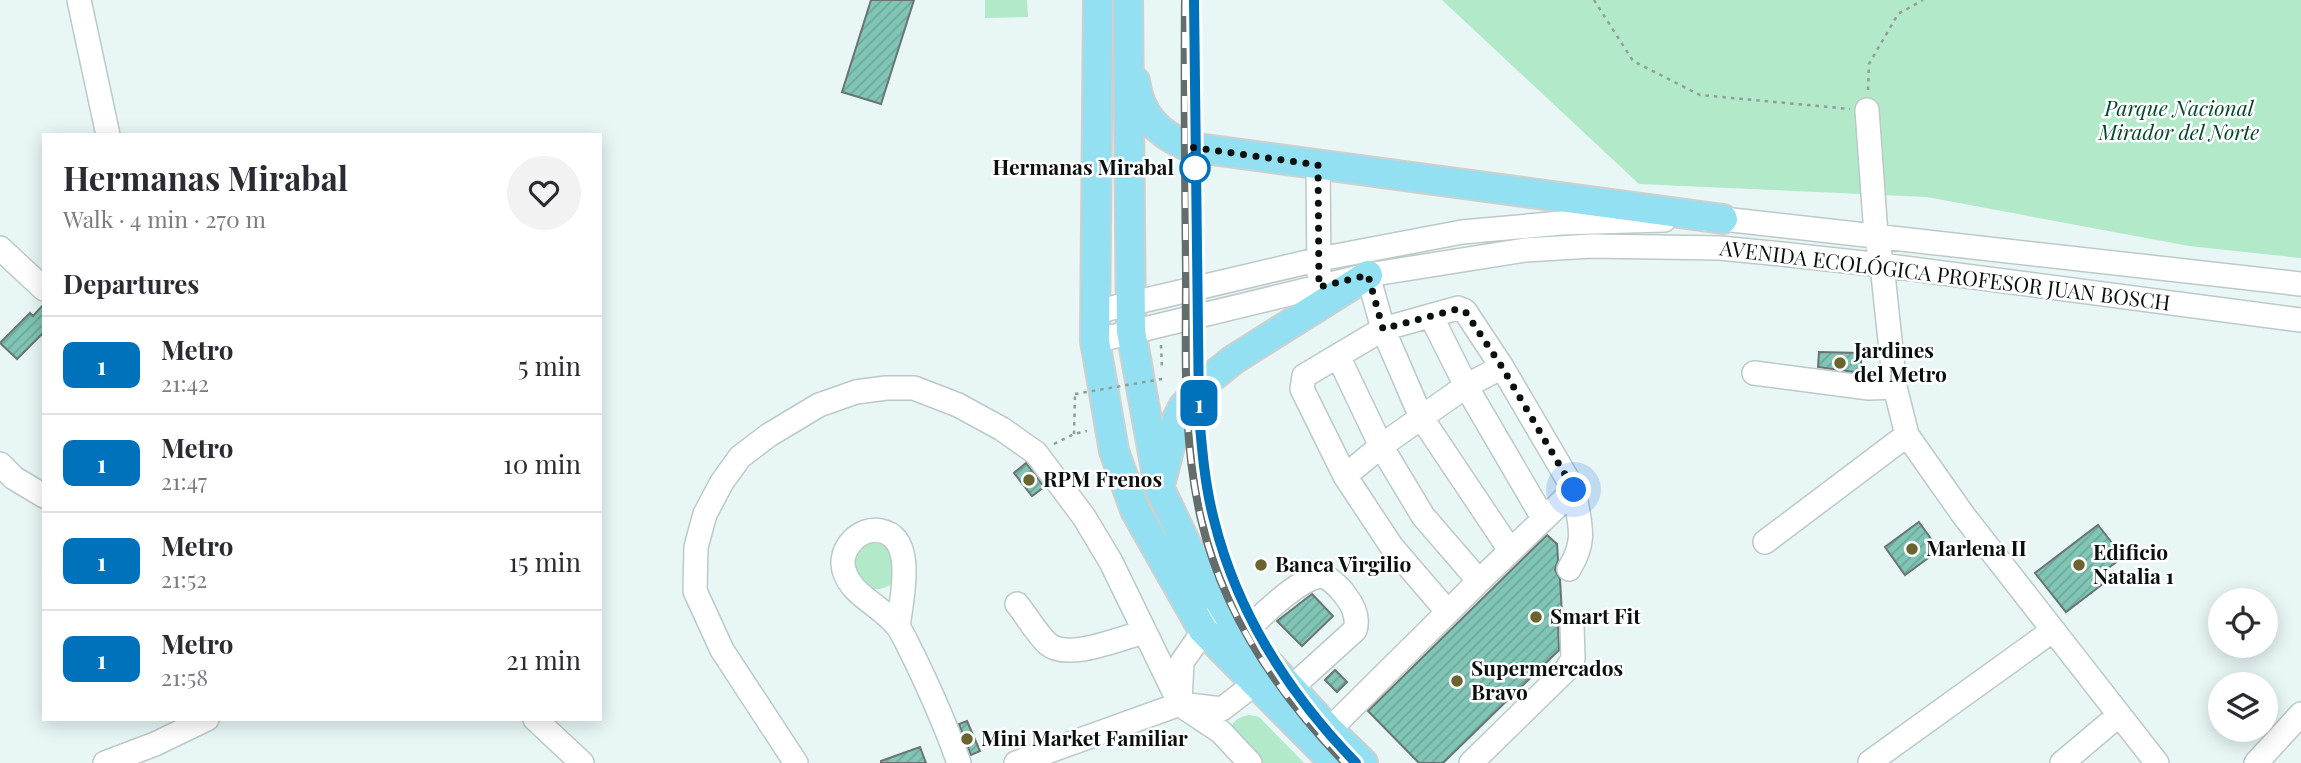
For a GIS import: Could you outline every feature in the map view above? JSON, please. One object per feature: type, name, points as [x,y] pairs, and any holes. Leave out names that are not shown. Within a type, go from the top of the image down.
[{"type":"main road","points":[[1098,0],[1095,341],[1114,451],[1135,510],[1203,630],[1263,673],[1291,688],[1363,763]]},
{"type":"main road","points":[[1128,0],[1131,318],[1159,487],[1189,550],[1263,673],[1335,763]]},
{"type":"main road","points":[[1128,40],[1138,102],[1159,131],[1173,141],[1190,147],[1225,154],[1723,219]]},
{"type":"main road","points":[[1159,487],[1177,419],[1183,407],[1206,381],[1233,360],[1368,275]]},
{"type":"street","points":[[79,0],[108,133]]},
{"type":"street","points":[[1867,110],[1876,235],[1882,265],[1895,387],[1907,435],[1964,516],[2157,763]]},
{"type":"street","points":[[1318,165],[1319,287]]},
{"type":"street","name":"AVENIDA ECOLÓGICA PROFESOR JUAN BOSCH","points":[[1095,341],[1131,318],[1320,259],[1462,232],[1561,223],[1723,219],[2301,284]]},
{"type":"street","name":"AVENIDA ECOLÓGICA PROFESOR JUAN BOSCH","points":[[1095,312],[1131,318],[1525,250],[1592,246],[1720,248],[1882,265],[2301,320]]},
{"type":"street","points":[[0,248],[42,287]]},
{"type":"street","points":[[1368,275],[1383,329],[1421,417],[1510,550]]},
{"type":"street","points":[[1447,611],[1392,547],[1345,476],[1302,389],[1304,376],[1383,329],[1458,309],[1465,311],[1502,367],[1574,490],[1582,541],[1579,554],[1569,569]]},
{"type":"street","points":[[1431,316],[1466,386],[1543,518]]},
{"type":"street","points":[[1338,355],[1381,446],[1423,516],[1479,581]]},
{"type":"street","points":[[1345,476],[1421,417],[1466,386],[1502,367]]},
{"type":"street","points":[[1755,373],[1870,388],[1895,387]]},
{"type":"street","points":[[796,763],[722,650],[695,591],[696,547],[705,514],[722,482],[740,457],[769,435],[819,405],[856,392],[886,388],[914,388],[958,405],[1002,429],[1036,453],[1084,517],[1111,562],[1180,705],[1221,732],[1250,763]]},
{"type":"street","points":[[1765,542],[1907,435]]},
{"type":"street","points":[[0,464],[13,478],[42,495]]},
{"type":"street","points":[[1329,730],[1447,611],[1574,490]]},
{"type":"street","points":[[1242,635],[1270,606],[1315,577],[1326,577],[1343,592],[1355,612],[1355,630],[1291,688]]},
{"type":"street","points":[[1017,604],[1048,644],[1059,649],[1073,651],[1144,632]]},
{"type":"street","points":[[1180,705],[1182,662],[1203,630],[1223,607]]},
{"type":"street","points":[[1471,763],[1566,670],[1573,659],[1572,624]]},
{"type":"street","points":[[898,627],[945,724],[959,763]]},
{"type":"street","points":[[1870,762],[2052,631]]},
{"type":"street","points":[[1016,763],[1180,705],[1222,709],[1263,673]]},
{"type":"street","points":[[2256,763],[2301,714]]},
{"type":"street","points":[[2062,763],[2119,715]]},
{"type":"street","points":[[105,763],[155,744],[203,721]]},
{"type":"street","points":[[537,721],[582,763]]},
{"type":"path","points":[[1594,0],[1633,61],[1700,95],[1867,110],[1868,64],[1898,14],[1923,0]]},
{"type":"path","points":[[1074,434],[1075,394],[1162,379],[1161,350]]},
{"type":"green space","points":[[985,0],[1027,0],[1028,17],[985,18]]},
{"type":"green space","name":"Parque Nacional Mirador del Norte","points":[[1442,0],[2301,0],[2301,258],[2189,246],[1927,197],[1639,184]]},
{"type":"green space","points":[[864,545],[888,545],[894,551],[895,581],[884,588],[870,588],[855,579],[854,557]]},
{"type":"green space","points":[[1249,715],[1259,717],[1304,763],[1254,763],[1230,734],[1235,721]]},
{"type":"building","points":[[871,0],[914,0],[881,104],[842,92]]},
{"type":"building","points":[[42,306],[42,334],[17,359],[0,343],[30,313],[33,316]]},
{"type":"building","name":"Jardines del Metro","points":[[1819,352],[1861,353],[1861,373],[1818,367]]},
{"type":"building","name":"RPM Frenos","points":[[1026,463],[1044,487],[1032,496],[1014,473]]},
{"type":"building","name":"Marlena II","points":[[1919,522],[1939,550],[1905,575],[1885,547]]},
{"type":"building","name":"Edificio Natalia 1","points":[[2098,525],[2123,557],[2099,575],[2104,583],[2066,612],[2035,573]]},
{"type":"building","name":"Supermercados Bravo","points":[[1547,535],[1557,544],[1558,560],[1555,570],[1560,579],[1562,614],[1558,624],[1559,650],[1443,763],[1419,763],[1368,711]]},
{"type":"building","points":[[1312,594],[1333,616],[1302,646],[1277,621]]},
{"type":"building","points":[[1335,670],[1347,682],[1337,692],[1325,680]]},
{"type":"building","name":"Mini Market Familiar","points":[[967,721],[980,751],[971,755],[959,724]]},
{"type":"building","points":[[920,747],[926,763],[881,763],[881,761]]},
{"type":"railway","points":[[1185,0],[1186,395],[1191,458],[1201,519],[1223,587],[1256,651],[1297,709],[1345,763]]},
{"type":"railway","points":[[1196,323],[1200,422],[1214,516],[1244,606],[1266,649],[1295,691]]},
{"type":"metro line","name":"1","points":[[1194,0],[1196,338],[1204,469],[1214,520],[1230,574],[1255,628],[1287,680],[1331,738],[1356,763]]},
{"type":"place","name":"Hermanas Mirabal","points":[[1195,168]]},
{"type":"place","name":"Jardines del Metro","points":[[1840,363]]},
{"type":"place","name":"RPM Frenos","points":[[1029,480]]},
{"type":"place","name":"Marlena II","points":[[1912,549]]},
{"type":"place","name":"Banca Virgilio","points":[[1261,565]]},
{"type":"place","name":"Edificio Natalia 1","points":[[2079,565]]},
{"type":"place","name":"Smart Fit","points":[[1536,617]]},
{"type":"place","name":"Supermercados Bravo","points":[[1457,681]]},
{"type":"place","name":"Mini Market Familiar","points":[[967,739]]},
{"type":"route","points":[[1195,168],[1190,147],[1318,165],[1319,287],[1368,275],[1383,329],[1458,309],[1465,311],[1502,367],[1574,490]]}]
